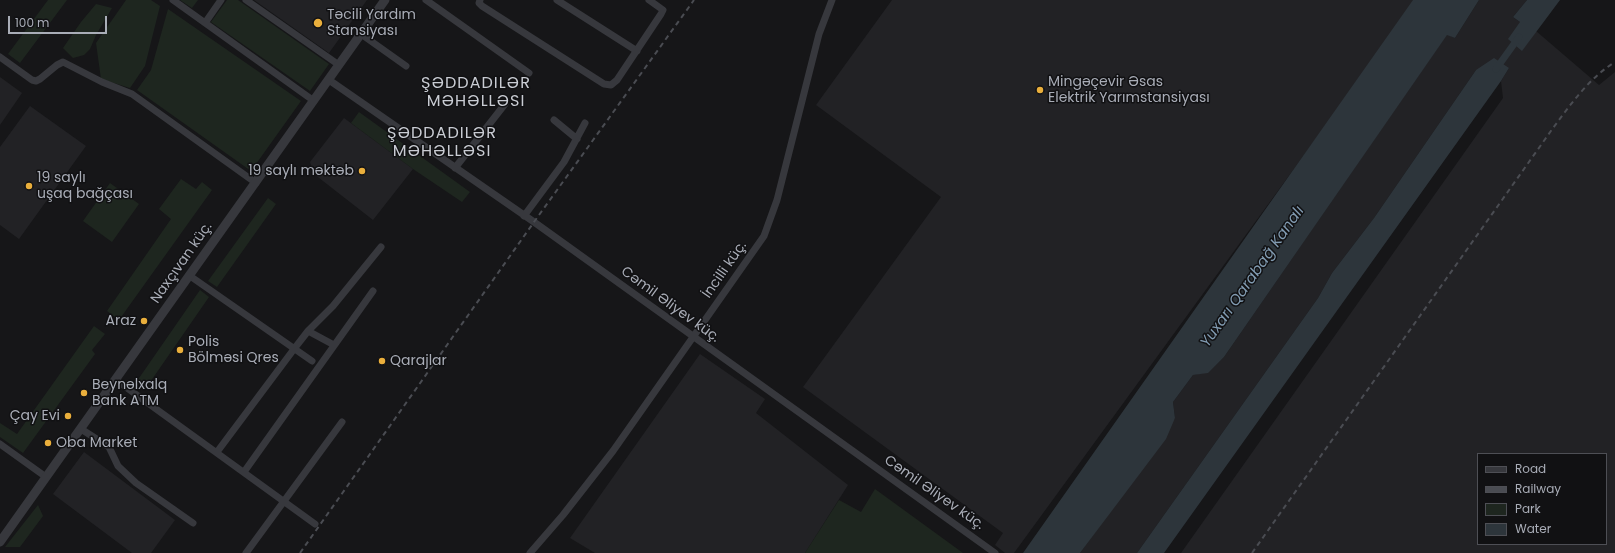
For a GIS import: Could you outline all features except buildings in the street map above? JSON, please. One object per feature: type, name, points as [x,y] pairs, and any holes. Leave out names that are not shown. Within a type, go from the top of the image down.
[{"type":"street","points":[[174,0],[314,101]]},
{"type":"street","points":[[205,23],[221,0]]},
{"type":"street","points":[[246,0],[339,65]]},
{"type":"street","name":"Naxçıvan küç.","points":[[0,542],[385,0]]},
{"type":"street","points":[[426,0],[529,73]]},
{"type":"street","points":[[480,0],[479,2],[482,6],[604,84],[611,85],[617,80],[663,10],[649,0]]},
{"type":"street","points":[[557,0],[637,51]]},
{"type":"street","name":"İncilli küç.","points":[[530,553],[613,451],[764,236],[776,200],[819,34],[832,0]]},
{"type":"street","points":[[361,34],[406,66]]},
{"type":"street","points":[[0,57],[32,80],[40,79],[56,65],[63,62],[102,82],[127,91],[256,183]]},
{"type":"street","name":"Cəmil Əliyev küç.","points":[[329,80],[524,216],[995,553]]},
{"type":"street","points":[[456,168],[505,104]]},
{"type":"street","points":[[554,120],[577,139]]},
{"type":"street","points":[[524,216],[564,162],[585,123]]},
{"type":"street","points":[[217,452],[308,331],[333,306],[381,247]]},
{"type":"street","points":[[190,276],[312,361]]},
{"type":"street","points":[[244,472],[373,292]]},
{"type":"street","points":[[308,331],[334,345]]},
{"type":"street","points":[[116,380],[315,524]]},
{"type":"street","points":[[246,553],[342,422]]},
{"type":"street","points":[[81,429],[109,447],[118,466],[136,483],[193,523]]},
{"type":"street","points":[[0,444],[46,477]]},
{"type":"shaded area","name":"Təcili Yardım Stansiyası","points":[[254,0],[367,0],[329,53]]},
{"type":"shaded area","name":"Mingəçevir Əsas Elektrik Yarımstansiyası","points":[[892,0],[1417,0],[1014,553],[1005,553],[995,545],[1003,533],[803,387],[941,197],[816,105]]},
{"type":"shaded area","points":[[1479,0],[1527,0],[1513,17],[1520,22],[1522,50],[1536,31],[1599,85],[1615,72],[1615,553],[1181,553],[1503,98],[1501,81],[1509,68],[1476,70],[1374,218],[1332,273],[1318,298],[1137,553],[1080,553],[1175,418],[1173,402],[1193,375],[1208,372],[1224,357],[1447,34],[1455,38]]},
{"type":"shaded area","points":[[0,77],[22,93],[0,125]]},
{"type":"shaded area","name":"19 saylı uşaq bağçası","points":[[30,106],[86,146],[19,239],[0,225],[0,147]]},
{"type":"shaded area","name":"19 saylı məktəb","points":[[344,118],[413,169],[373,220],[314,174],[310,162]]},
{"type":"shaded area","points":[[700,354],[765,399],[756,413],[848,485],[805,553],[595,553],[570,538]]},
{"type":"shaded area","points":[[84,452],[175,520],[151,553],[132,553],[53,494]]},
{"type":"green space","points":[[48,0],[67,0],[20,63],[8,54]]},
{"type":"green space","points":[[126,0],[151,0],[160,6],[145,66],[130,88],[101,79],[96,43]]},
{"type":"green space","points":[[180,0],[198,0],[192,8]]},
{"type":"green space","points":[[227,0],[238,0],[329,64],[310,91],[211,22]]},
{"type":"green space","points":[[96,4],[112,8],[96,35],[90,49],[84,55],[73,58],[63,48],[81,22]]},
{"type":"green space","points":[[168,9],[301,101],[251,171],[137,90],[151,70]]},
{"type":"green space","points":[[359,112],[470,192],[462,202],[413,169],[351,123]]},
{"type":"green space","points":[[181,179],[196,189],[202,182],[212,190],[119,320],[107,311],[171,219],[159,209]]},
{"type":"green space","points":[[110,183],[139,204],[112,242],[83,221]]},
{"type":"green space","points":[[268,198],[276,204],[217,287],[208,281]]},
{"type":"green space","points":[[200,290],[209,297],[146,388],[137,381]]},
{"type":"green space","points":[[94,326],[105,334],[92,350],[95,354],[23,453],[0,437],[0,423],[17,434]]},
{"type":"green space","points":[[875,489],[963,553],[805,553],[839,500],[861,512]]},
{"type":"green space","points":[[38,505],[43,516],[20,547],[5,547]]},
{"type":"water","name":"Yuxarı Qarabağ Kanalı","points":[[1413,0],[1479,0],[1455,38],[1447,35],[1224,357],[1208,373],[1193,375],[1173,402],[1175,418],[1166,439],[1080,553],[1023,553]]},
{"type":"water","points":[[1527,0],[1560,0],[1522,51],[1508,39],[1520,22],[1513,17]]},
{"type":"water","points":[[1494,58],[1509,68],[1501,81],[1164,553],[1137,553],[1318,298],[1332,273],[1374,218],[1476,70]]},
{"type":"waterway","points":[[1496,69],[1519,37]]},
{"type":"railway","points":[[300,553],[534,222],[694,0]]},
{"type":"railway","points":[[1252,553],[1553,128],[1589,84],[1606,68],[1615,62]]},
{"type":"place","name":"Təcili Yardım Stansiyası","points":[[318,23]]},
{"type":"place","name":"Mingəçevir Əsas Elektrik Yarımstansiyası","points":[[1040,90]]},
{"type":"place","name":"19 saylı məktəb","points":[[362,171]]},
{"type":"place","name":"19 saylı uşaq bağçası","points":[[29,186]]},
{"type":"place","name":"Araz","points":[[144,321]]},
{"type":"place","name":"Polis Bölməsi Qres","points":[[180,350]]},
{"type":"place","name":"Qarajlar","points":[[382,361]]},
{"type":"place","name":"Beynəlxalq Bank ATM","points":[[84,393]]},
{"type":"place","name":"Çay Evi","points":[[68,416]]},
{"type":"place","name":"Oba Market","points":[[48,443]]},
{"type":"district","name":"ŞƏDDADILƏR MƏHƏLLƏSI","points":[[476,93]]},
{"type":"district","name":"ŞƏDDADILƏR MƏHƏLLƏSI","points":[[442,143]]}]
